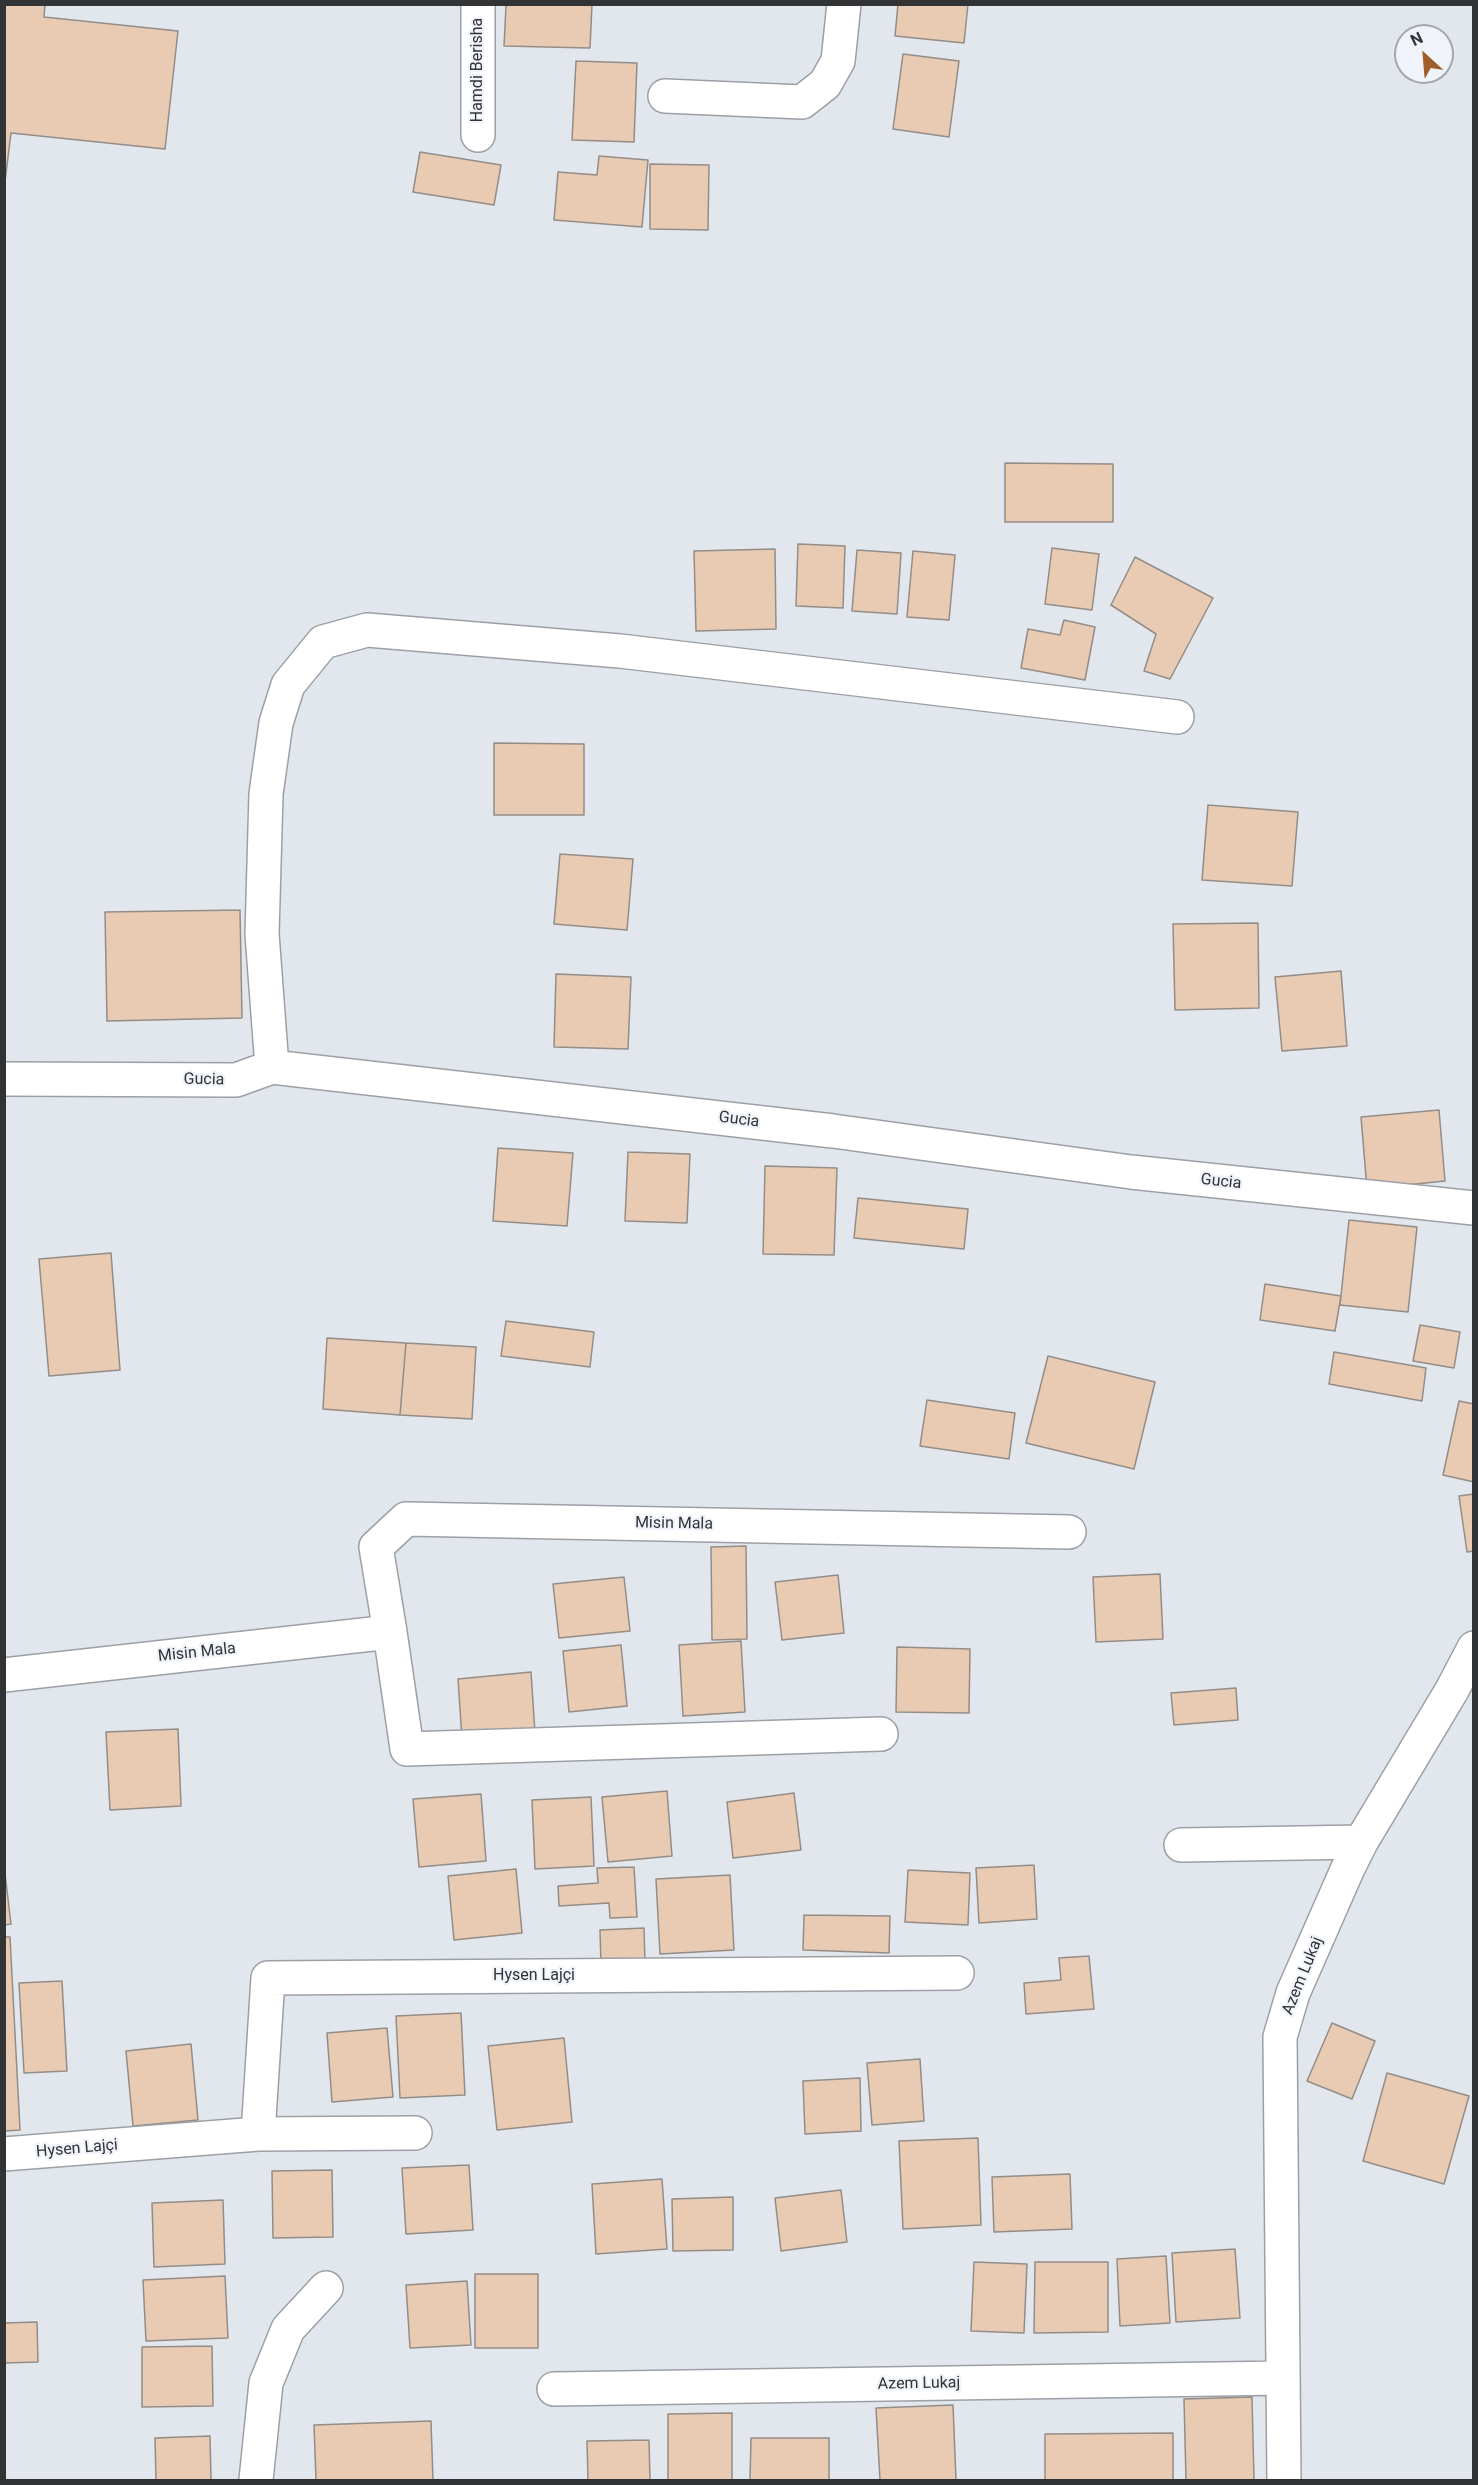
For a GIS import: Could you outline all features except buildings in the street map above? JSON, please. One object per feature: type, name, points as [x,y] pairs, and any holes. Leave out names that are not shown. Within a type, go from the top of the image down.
[{"type":"street","name":"Hamdi Berisha","points":[[478,4],[478,135]]},
{"type":"street","points":[[665,96],[802,102],[825,84],[838,61],[844,4]]},
{"type":"street","points":[[272,1067],[261,934],[266,794],[276,723],[288,685],[323,642],[367,630],[620,651],[1177,717]]},
{"type":"street","name":"Gucia","points":[[4,1079],[236,1080],[272,1067],[833,1131],[1131,1172],[1473,1208]]},
{"type":"street","name":"Misin Mala","points":[[881,1734],[407,1749],[376,1547],[406,1519],[1069,1532]]},
{"type":"street","name":"Misin Mala","points":[[4,1675],[390,1632]]},
{"type":"street","name":"Azem Lukaj","points":[[1284,2481],[1280,2037],[1293,1993],[1361,1842],[1452,1690],[1473,1648]]},
{"type":"street","points":[[1181,1845],[1361,1842]]},
{"type":"street","name":"Hysen Lajçi","points":[[258,2134],[268,1978],[957,1973]]},
{"type":"street","name":"Hysen Lajçi","points":[[4,2154],[258,2134],[415,2133]]},
{"type":"street","points":[[256,2481],[266,2383],[288,2329],[326,2288]]},
{"type":"street","name":"Azem Lukaj","points":[[554,2390],[1283,2378]]}]
